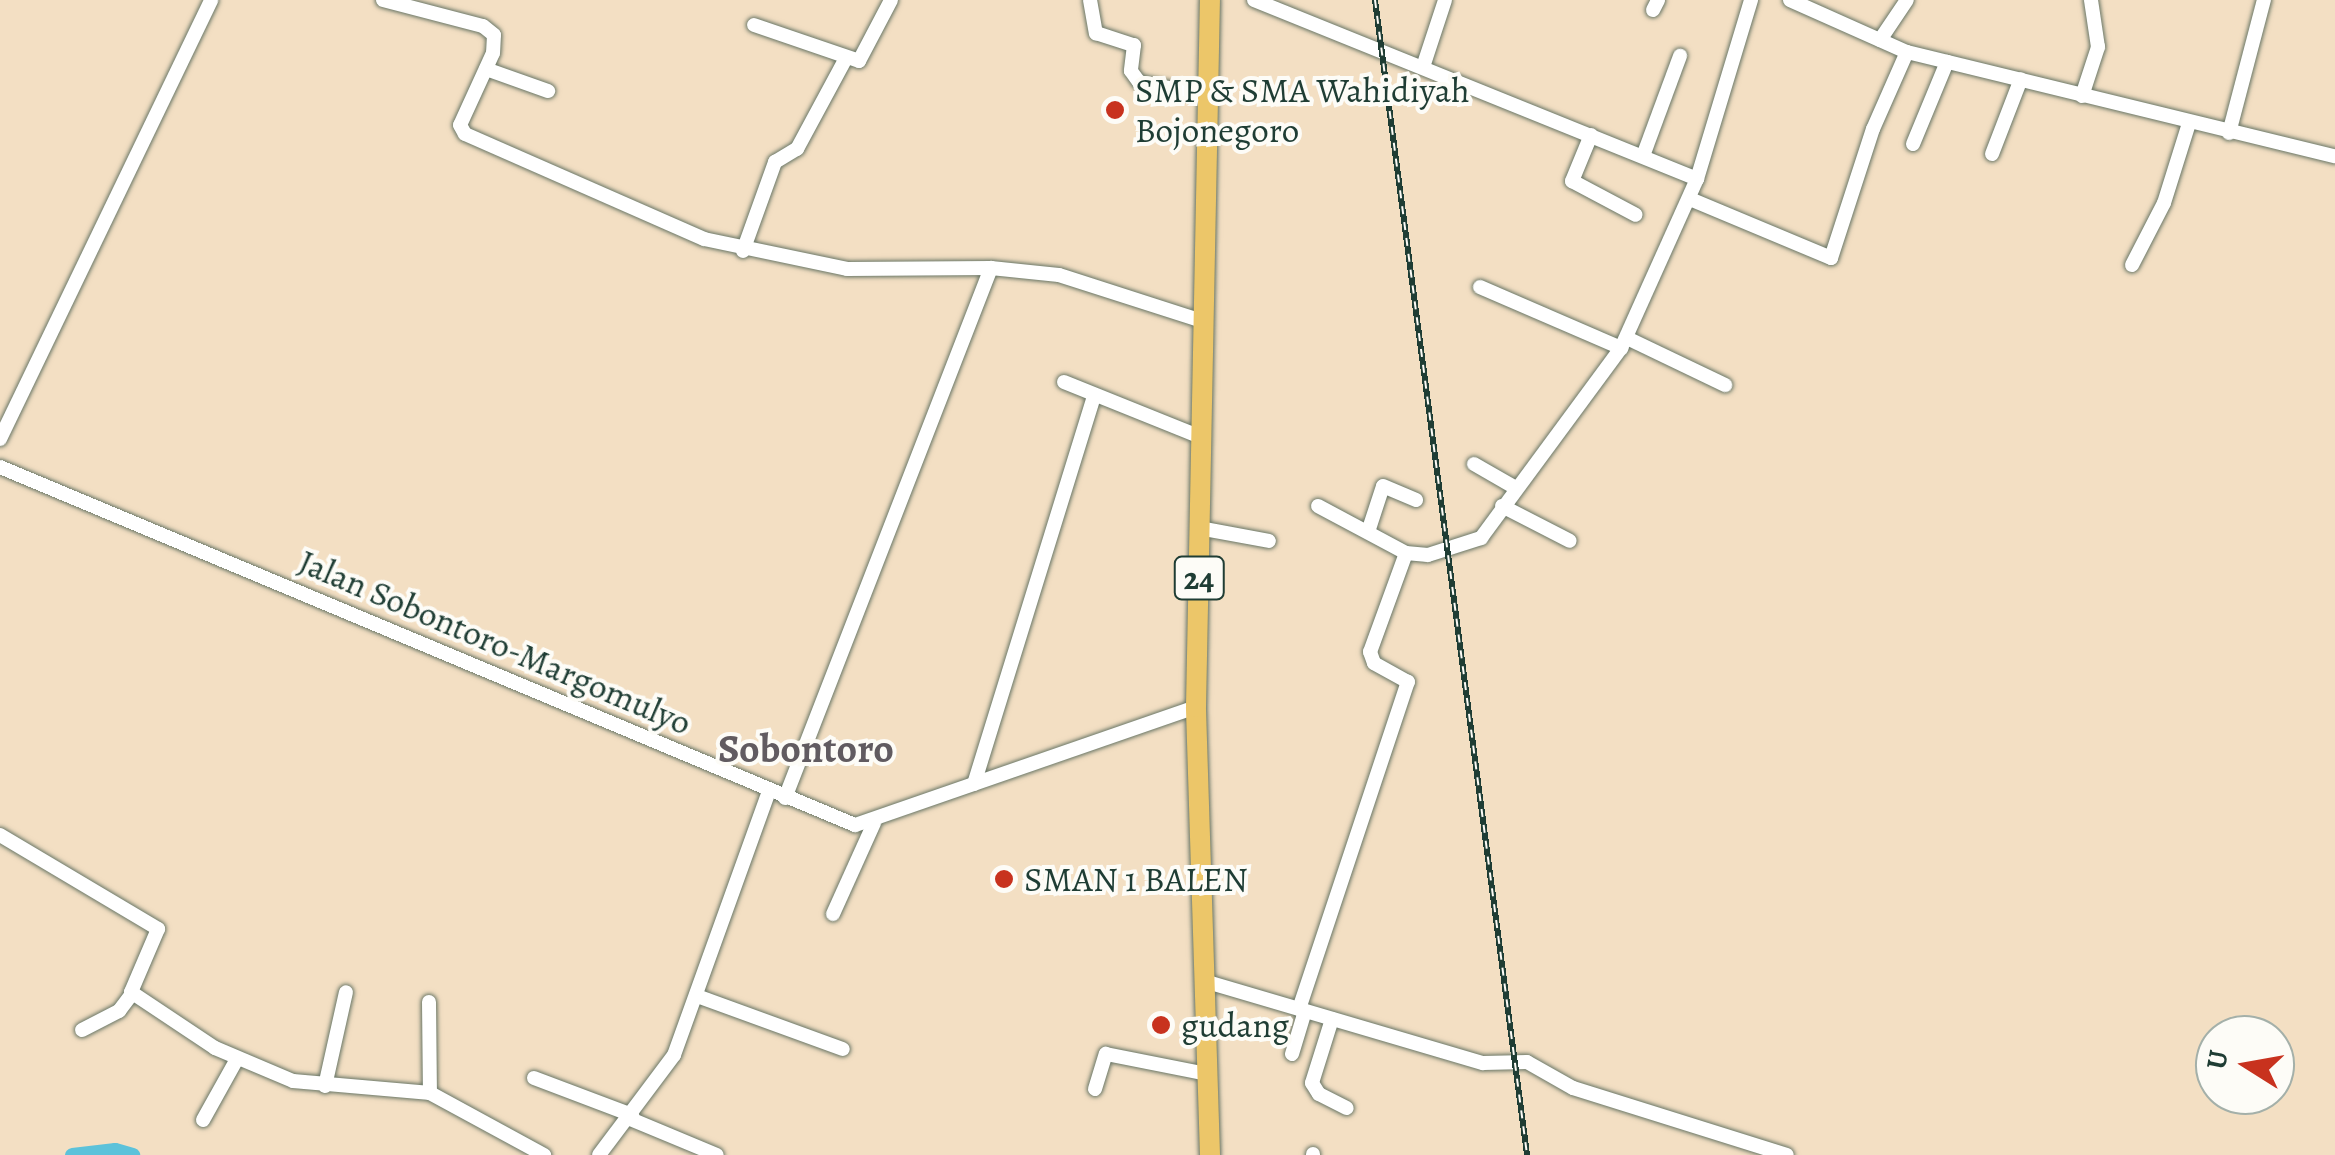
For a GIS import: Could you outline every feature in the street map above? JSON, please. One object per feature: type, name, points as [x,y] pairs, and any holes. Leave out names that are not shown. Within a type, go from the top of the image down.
[{"type":"highway","name":"24","points":[[1210,0],[1196,706],[1210,1155]]},
{"type":"street","points":[[0,439],[211,0]]},
{"type":"street","points":[[384,0],[491,30],[494,43],[486,69],[460,126],[465,134],[743,251],[847,269],[991,268],[1059,275],[1202,321]]},
{"type":"street","points":[[754,25],[845,60],[867,56],[892,0]]},
{"type":"street","points":[[1090,0],[1096,34],[1133,43],[1130,71],[1139,82],[1210,96]]},
{"type":"street","points":[[1254,0],[1424,64],[1698,179]]},
{"type":"street","points":[[1424,64],[1445,0]]},
{"type":"street","points":[[1318,506],[1406,553],[1428,555],[1477,542],[1514,487],[1564,432],[1624,343],[1698,179],[1751,0]]},
{"type":"street","points":[[1790,0],[1908,52],[2335,156]]},
{"type":"street","points":[[1880,40],[1907,0]]},
{"type":"street","points":[[2082,96],[2098,48],[2091,0]]},
{"type":"street","points":[[2228,133],[2264,0]]},
{"type":"street","points":[[1690,198],[1830,259],[1872,129],[1908,52]]},
{"type":"street","points":[[1643,156],[1680,56]]},
{"type":"street","points":[[743,251],[775,162],[797,149],[845,60]]},
{"type":"street","points":[[1913,144],[1948,62]]},
{"type":"street","points":[[486,69],[548,91]]},
{"type":"street","points":[[1992,154],[2020,79]]},
{"type":"street","points":[[2132,265],[2164,203],[2189,123]]},
{"type":"street","points":[[1591,134],[1572,181],[1636,216]]},
{"type":"street","points":[[785,798],[991,268]]},
{"type":"street","points":[[1480,287],[1725,385]]},
{"type":"street","points":[[1064,382],[1201,436]]},
{"type":"street","points":[[974,784],[1094,396]]},
{"type":"street","points":[[1474,464],[1514,487]]},
{"type":"street","name":"Jalan Sobontoro-Margomulyo","points":[[0,466],[846,823],[874,823]]},
{"type":"street","points":[[1368,532],[1384,486],[1416,500]]},
{"type":"street","points":[[1502,506],[1570,542]]},
{"type":"street","points":[[1199,528],[1269,541]]},
{"type":"street","points":[[1292,1054],[1302,1010],[1408,682],[1374,664],[1370,652],[1406,553]]},
{"type":"street","points":[[833,914],[874,823],[1196,706]]},
{"type":"street","points":[[599,1155],[670,1063],[768,790]]},
{"type":"street","points":[[0,835],[159,931],[132,994],[119,1011],[82,1030]]},
{"type":"street","points":[[1204,980],[1483,1063],[1526,1062],[1574,1088],[1787,1155]]},
{"type":"street","points":[[325,1086],[346,992]]},
{"type":"street","points":[[132,994],[237,1058],[284,1078],[325,1086],[430,1093],[544,1155]]},
{"type":"street","points":[[697,996],[843,1049]]},
{"type":"street","points":[[429,1002],[430,1093]]},
{"type":"street","points":[[1332,1019],[1312,1083],[1318,1094],[1348,1108]]},
{"type":"street","points":[[1095,1089],[1106,1054],[1206,1074]]},
{"type":"street","points":[[203,1120],[237,1058]]},
{"type":"street","points":[[534,1078],[715,1154]]},
{"type":"waterway","points":[[72,1155],[115,1150],[132,1155]]},
{"type":"railway","points":[[1375,0],[1527,1155]]},
{"type":"place","name":"SMP & SMA Wahidiyah Bojonegoro","points":[[1115,110]]},
{"type":"place","name":"SMAN 1 BALEN","points":[[1004,879]]},
{"type":"place","name":"gudang","points":[[1161,1025]]},
{"type":"district","name":"Sobontoro","points":[[806,749]]}]
